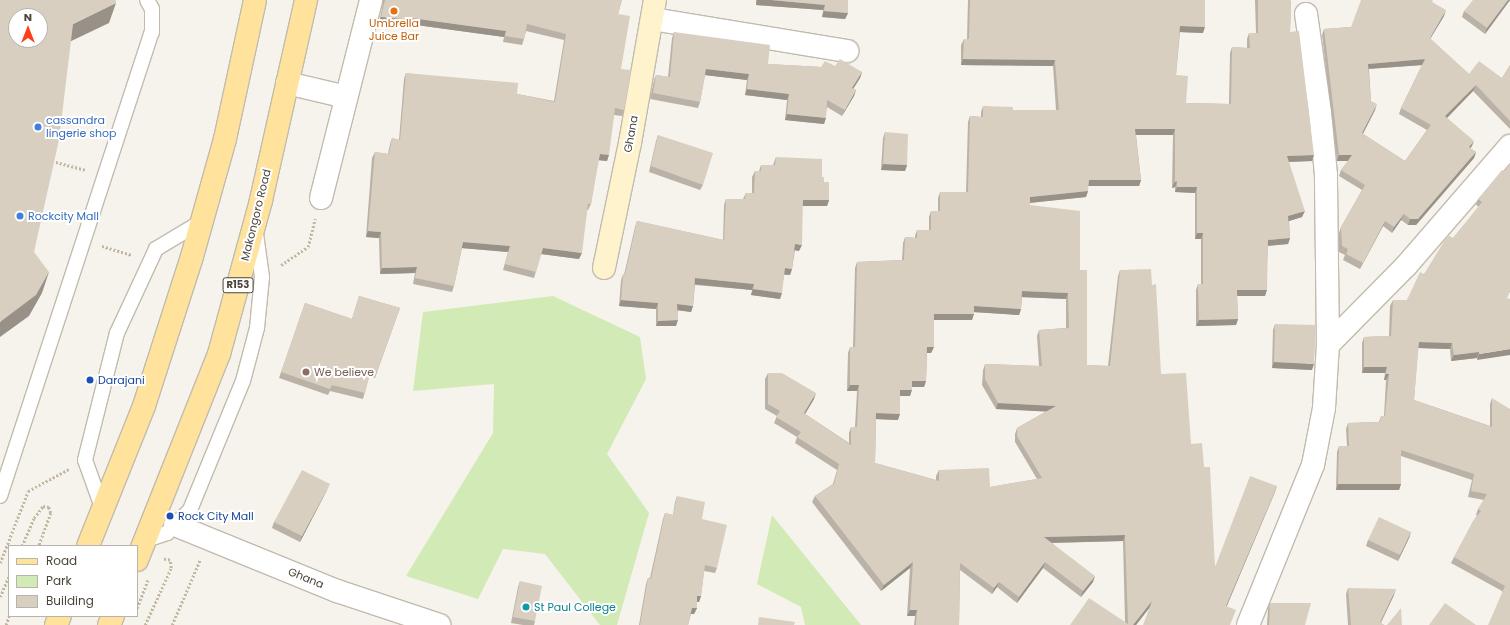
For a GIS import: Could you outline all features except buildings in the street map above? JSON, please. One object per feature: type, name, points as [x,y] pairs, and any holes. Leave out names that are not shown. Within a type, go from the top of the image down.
[{"type":"main road","points":[[88,545],[144,406],[201,222],[225,139],[255,0]]},
{"type":"main road","name":"Makongoro Road","points":[[144,567],[146,540],[219,354],[256,216],[306,0]]},
{"type":"street","points":[[320,198],[371,0]]},
{"type":"street","points":[[653,9],[847,51]]},
{"type":"street","name":"Ghana","points":[[604,268],[630,143],[653,9]]},
{"type":"street","points":[[1248,625],[1312,465],[1324,408],[1328,345],[1326,175],[1320,112],[1306,14]]},
{"type":"street","points":[[287,83],[346,97]]},
{"type":"street","points":[[1328,345],[1406,266],[1510,146]]},
{"type":"street","name":"Ghana","points":[[175,525],[337,591],[439,625]]},
{"type":"lane","points":[[0,496],[152,32],[152,9],[147,0]]},
{"type":"lane","points":[[146,540],[167,533],[190,510],[243,380],[257,328],[262,277],[256,231],[256,216]]},
{"type":"lane","points":[[102,510],[85,460],[117,332],[149,261],[156,249],[201,222]]},
{"type":"path","points":[[44,159],[105,176]]},
{"type":"path","points":[[262,277],[308,247],[320,198]]},
{"type":"path","points":[[84,240],[149,261]]},
{"type":"path","points":[[0,563],[28,491],[85,460]]},
{"type":"path","points":[[22,545],[34,518],[43,506],[49,507],[51,512],[39,545]]},
{"type":"path","points":[[172,625],[210,539]]},
{"type":"path","points":[[145,625],[171,568],[170,560],[165,558],[159,560]]},
{"type":"path","points":[[138,602],[144,567]]},
{"type":"path","points":[[0,597],[8,578]]},
{"type":"green space","points":[[553,296],[640,337],[646,379],[607,454],[649,513],[617,625],[600,625],[545,554],[503,549],[478,599],[406,576],[493,433],[494,384],[413,391],[423,312]]},
{"type":"green space","points":[[772,515],[861,625],[805,625],[801,607],[757,584]]},
{"type":"place","name":"Umbrella Juice Bar","points":[[394,11]]},
{"type":"place","name":"cassandra lingerie shop","points":[[38,127]]},
{"type":"place","name":"Rockcity Mall","points":[[20,216]]},
{"type":"place","name":"We believe","points":[[306,372]]},
{"type":"place","name":"Darajani","points":[[90,380]]},
{"type":"place","name":"Rock City Mall","points":[[170,516]]},
{"type":"place","name":"St Paul College","points":[[526,607]]}]
